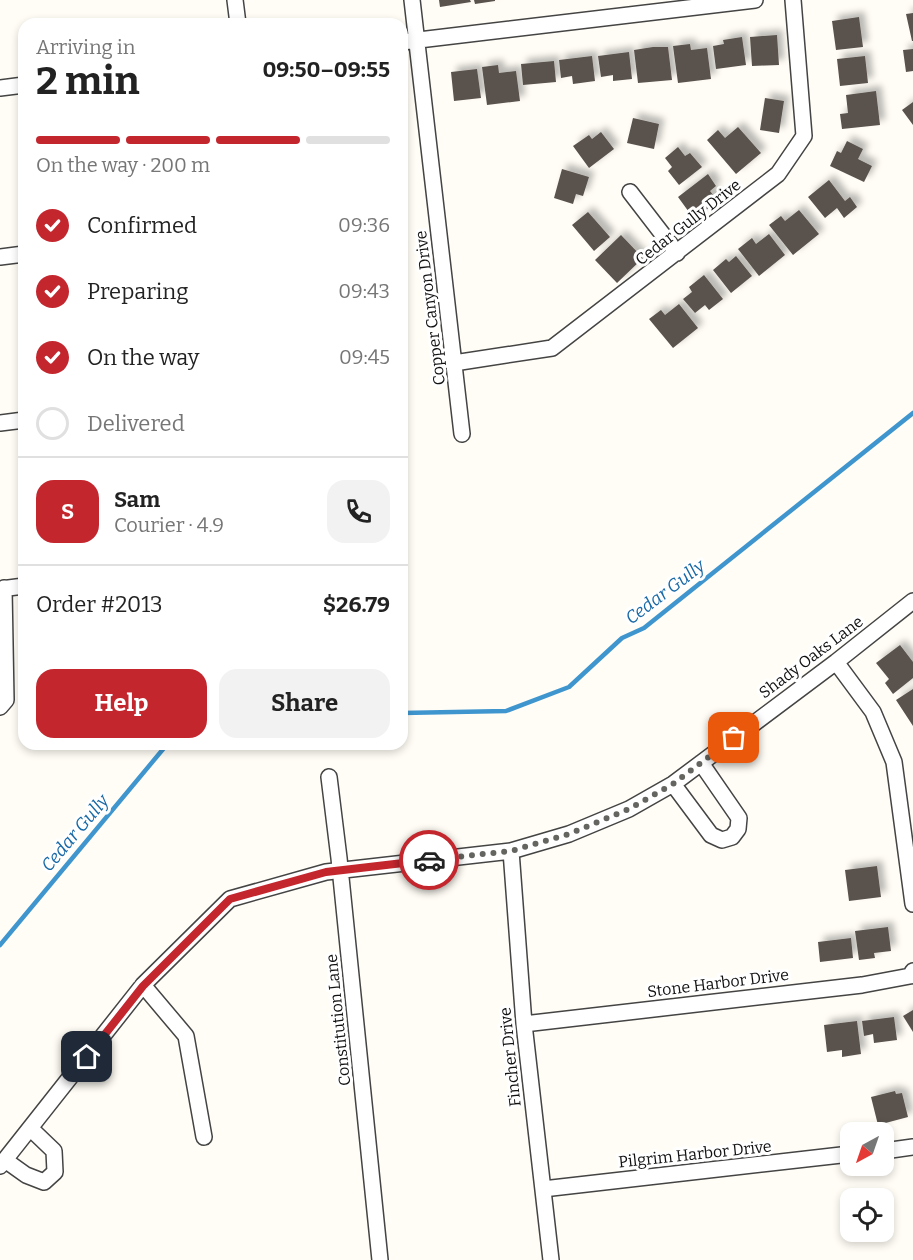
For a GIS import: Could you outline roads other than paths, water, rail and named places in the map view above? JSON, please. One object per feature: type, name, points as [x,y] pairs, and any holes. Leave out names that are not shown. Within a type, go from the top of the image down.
[{"type":"street","points":[[236,0],[238,18]]},
{"type":"street","name":"Copper Canyon Drive","points":[[412,0],[409,41],[462,434]]},
{"type":"street","points":[[409,41],[755,0]]},
{"type":"street","name":"Cedar Gully Drive","points":[[454,363],[552,348],[778,174],[804,136],[793,0]]},
{"type":"street","points":[[0,88],[18,86]]},
{"type":"street","points":[[630,192],[677,253]]},
{"type":"street","points":[[0,257],[18,255]]},
{"type":"street","points":[[0,423],[18,421]]},
{"type":"street","points":[[0,708],[6,700],[2,588],[18,587]]},
{"type":"street","name":"Shady Oaks Lane","points":[[2,1163],[143,986],[230,899],[326,872],[511,851],[569,834],[629,809],[673,784],[836,662],[913,601]]},
{"type":"street","points":[[836,662],[873,712],[894,762],[913,904]]},
{"type":"street","points":[[673,784],[711,835],[722,840],[732,837],[738,829],[739,818],[701,763]]},
{"type":"street","name":"Constitution Lane","points":[[328,777],[340,870],[380,1260]]},
{"type":"street","name":"Fincher Drive","points":[[511,851],[524,1024],[551,1260]]},
{"type":"street","name":"Stone Harbor Drive","points":[[524,1024],[862,985],[910,976],[913,970]]},
{"type":"street","points":[[143,986],[186,1036],[204,1137]]},
{"type":"street","points":[[2,1163],[44,1182],[56,1172],[54,1151],[30,1128]]},
{"type":"street","points":[[894,1150],[913,1148]]},
{"type":"street","name":"Pilgrim Harbor Drive","points":[[543,1189],[840,1155]]},
{"type":"waterway","name":"Cedar Gully","points":[[408,713],[506,711],[569,687],[622,638],[644,628],[913,413]]},
{"type":"waterway","name":"Cedar Gully","points":[[0,945],[162,750]]}]
